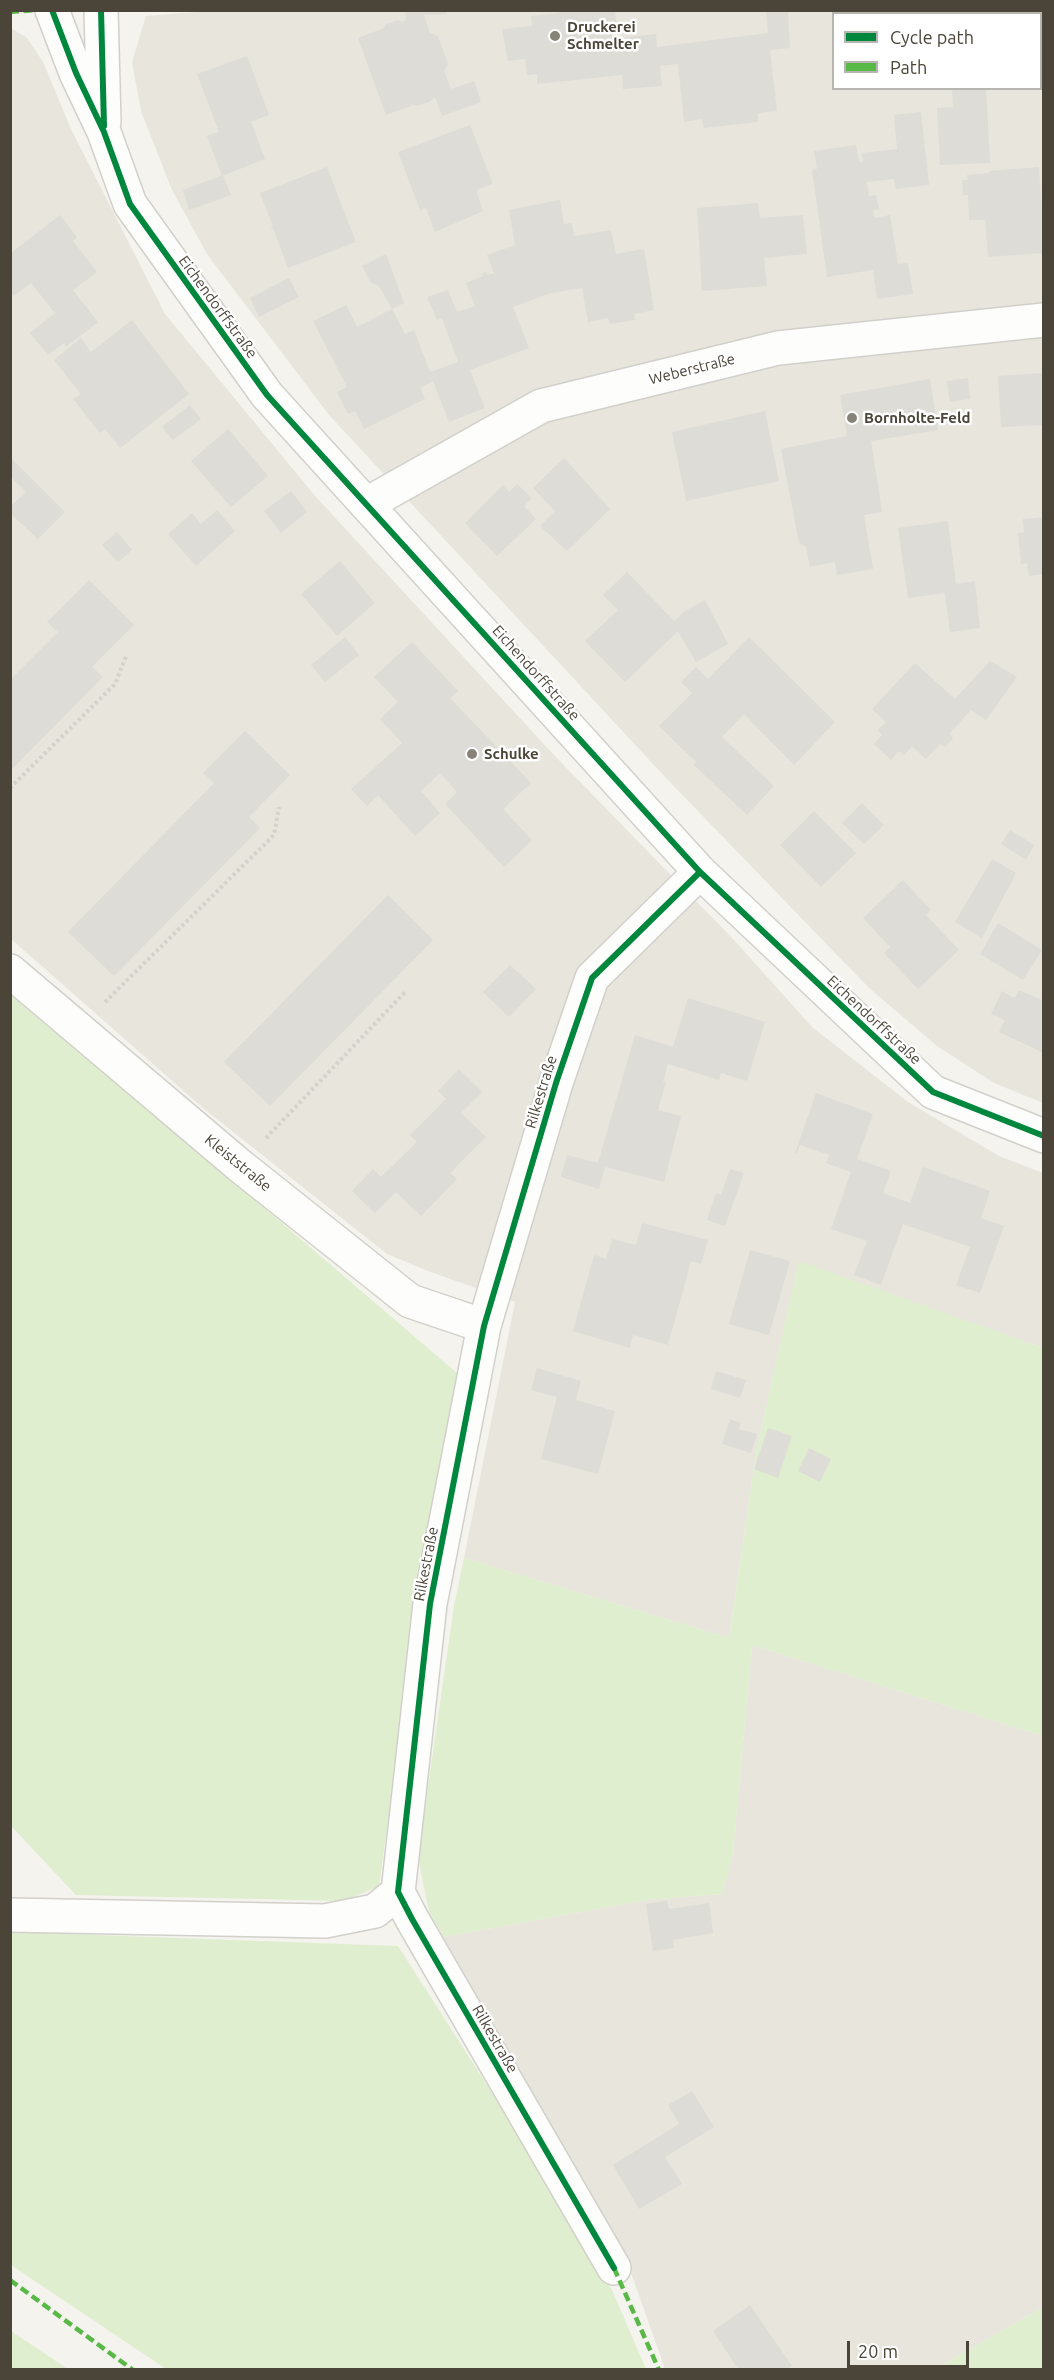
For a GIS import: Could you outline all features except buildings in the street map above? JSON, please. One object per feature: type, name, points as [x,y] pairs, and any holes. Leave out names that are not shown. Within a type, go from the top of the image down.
[{"type":"street","name":"Eichendorffstraße","points":[[52,10],[76,73],[104,132],[130,204],[267,395],[700,872],[933,1092],[1044,1136]]},
{"type":"street","name":"Eichendorffstraße","points":[[101,10],[104,132]]},
{"type":"street","name":"Weberstraße","points":[[367,504],[541,406],[778,348],[1044,320]]},
{"type":"street","name":"Rilkestraße","points":[[614,2268],[411,1919],[398,1892],[430,1604],[484,1326],[556,1083],[592,978],[700,872]]},
{"type":"street","name":"Kleiststraße","points":[[10,971],[239,1165],[410,1301],[484,1326]]},
{"type":"street","points":[[10,1915],[325,1921],[375,1911],[398,1892]]},
{"type":"path","points":[[10,788],[115,684],[127,654]]},
{"type":"path","points":[[79,1029],[274,835],[279,807]]},
{"type":"path","points":[[239,1165],[406,991]]},
{"type":"shaded area","points":[[210,11],[1043,11],[1043,1103],[994,1083],[937,1046],[868,987],[666,778],[329,415],[207,254],[172,190],[141,111],[132,62],[146,16]]},
{"type":"shaded area","points":[[11,28],[27,38],[43,62],[71,129],[165,314],[316,497],[553,754],[735,941],[812,1027],[908,1102],[999,1156],[1043,1173],[1043,1348],[799,1262],[757,1447],[729,1638],[464,1558],[515,1302],[387,1254],[203,1108],[11,939]]},
{"type":"shaded area","points":[[752,1645],[1043,1736],[1043,2307],[936,2369],[665,2369],[624,2253],[443,1937],[646,1900],[722,1894],[733,1853]]},
{"type":"green space","points":[[11,991],[464,1379],[420,1589],[379,1886],[345,1901],[76,1895],[11,1826]]},
{"type":"green space","points":[[799,1261],[1043,1348],[1043,1736],[752,1645],[733,1853],[722,1894],[646,1900],[443,1937],[429,1912],[418,1857],[454,1606],[464,1558],[729,1638],[757,1447]]},
{"type":"green space","points":[[11,1932],[398,1946],[538,2165],[612,2290],[646,2369],[166,2369],[11,2265]]},
{"type":"green space","points":[[1043,2307],[1043,2369],[936,2369]]},
{"type":"green space","points":[[11,2331],[68,2369],[11,2369]]},
{"type":"marked path","points":[[10,12],[36,10]]},
{"type":"marked path","points":[[614,2268],[659,2370]]},
{"type":"marked path","points":[[10,2280],[133,2370]]},
{"type":"cycle path","points":[[52,10],[76,73],[104,132],[130,204],[267,395],[700,872],[933,1092],[1044,1136]]},
{"type":"cycle path","points":[[101,10],[104,126]]},
{"type":"cycle path","points":[[614,2268],[398,1892],[430,1604],[484,1326],[556,1083],[592,978],[700,872]]},
{"type":"place","name":"Druckerei Schmelter","points":[[555,36]]},
{"type":"place","name":"Bornholte-Feld","points":[[852,418]]},
{"type":"place","name":"Schulke","points":[[472,754]]}]
